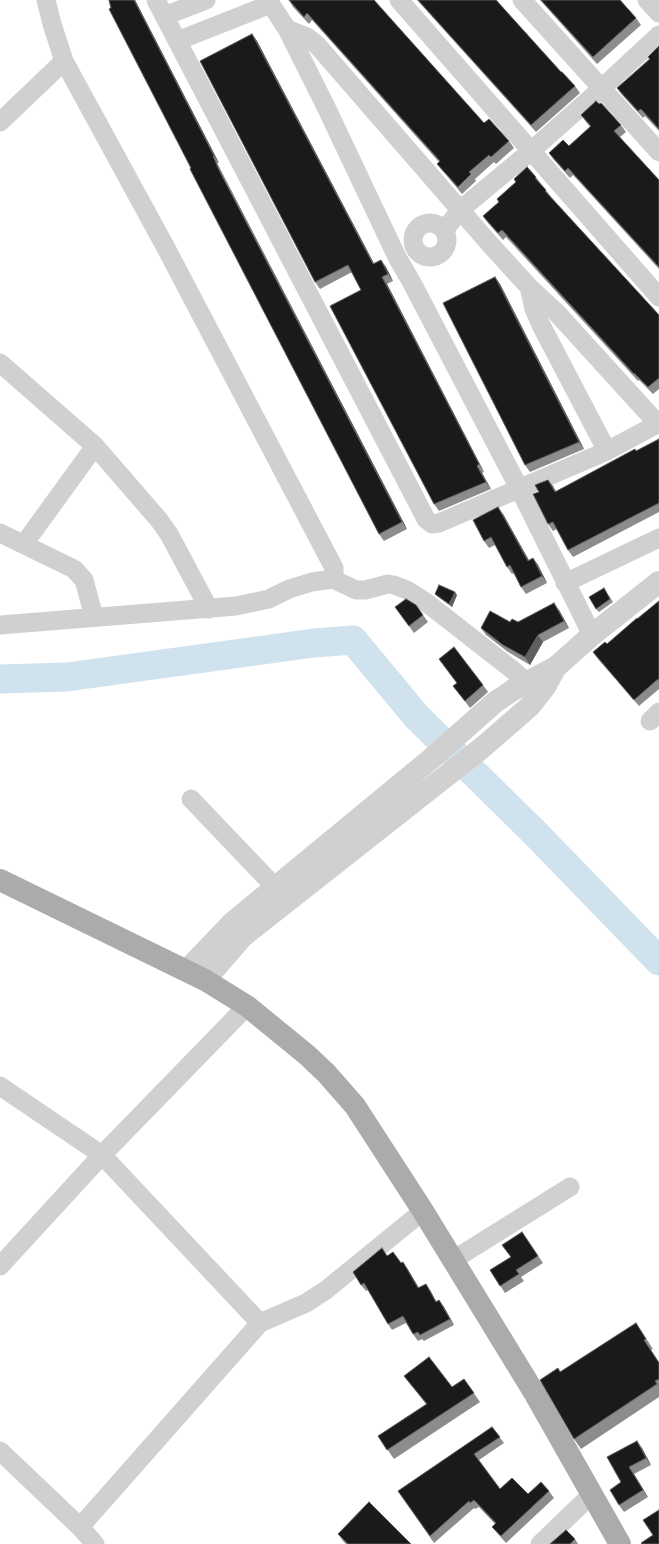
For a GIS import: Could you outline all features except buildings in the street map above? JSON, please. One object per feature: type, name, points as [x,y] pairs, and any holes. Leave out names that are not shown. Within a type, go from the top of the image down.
[{"type":"main road","points":[[0,880],[196,975],[247,1006],[307,1055],[336,1085],[355,1106],[423,1211],[535,1394],[620,1544]]},
{"type":"street","points":[[46,0],[64,61],[166,248],[334,568],[340,583]]},
{"type":"street","points":[[206,0],[160,8],[426,519],[432,524],[439,523],[607,451],[658,423],[556,312],[529,286],[460,210],[317,45],[308,38],[286,29]]},
{"type":"street","points":[[399,0],[659,297]]},
{"type":"street","points":[[522,0],[659,152]]},
{"type":"street","points":[[647,0],[659,13]]},
{"type":"street","points":[[177,41],[270,2],[286,29],[326,107],[396,257],[412,283],[519,488],[592,635]]},
{"type":"street","points":[[396,257],[416,250],[413,237],[414,233],[420,226],[433,224],[437,225],[444,231],[460,210],[531,151],[659,35]]},
{"type":"street","points":[[0,122],[64,61]]},
{"type":"street","points":[[529,286],[534,309],[541,325],[607,451]]},
{"type":"street","points":[[0,363],[94,446],[159,520],[209,608]]},
{"type":"street","points":[[24,544],[94,446]]},
{"type":"street","points":[[0,533],[74,569],[80,574],[84,580],[94,617]]},
{"type":"street","points":[[568,588],[659,538]]},
{"type":"street","points":[[0,625],[251,604],[269,598],[289,588],[312,582],[340,583],[365,590],[388,584],[406,590],[438,611],[532,691]]},
{"type":"street","points":[[196,975],[232,923],[275,887],[332,853],[445,776],[483,747],[532,691],[556,667],[592,635],[659,582]]},
{"type":"street","points":[[196,975],[243,936],[430,759],[494,703],[513,690],[532,691]]},
{"type":"street","points":[[191,799],[275,887]]},
{"type":"street","points":[[0,1266],[102,1155],[247,1006]]},
{"type":"street","points":[[0,1086],[102,1155],[260,1322]]},
{"type":"street","points":[[453,1260],[570,1187]]},
{"type":"street","points":[[80,1527],[260,1322],[306,1303],[326,1290],[423,1211]]},
{"type":"street","points":[[0,1451],[80,1527],[95,1544]]},
{"type":"street","points":[[540,1544],[592,1494]]},
{"type":"waterway","points":[[0,679],[67,677],[314,643],[353,640],[417,717],[535,833],[659,961]]}]
